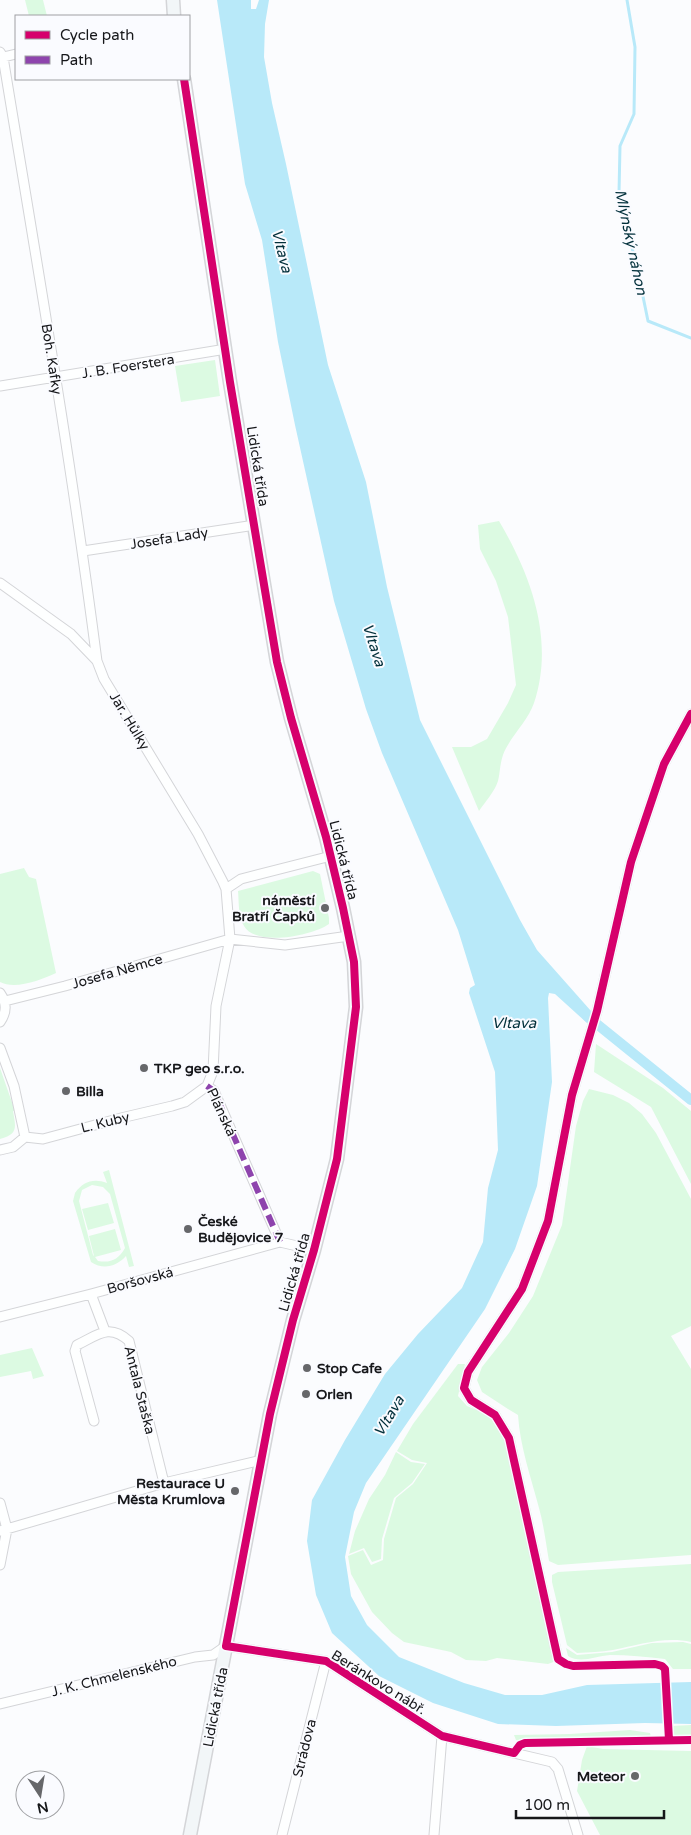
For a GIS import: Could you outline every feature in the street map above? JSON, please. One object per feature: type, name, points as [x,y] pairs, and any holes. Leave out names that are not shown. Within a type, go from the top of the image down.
[{"type":"street","points":[[173,0],[174,15]]},
{"type":"street","points":[[1,56],[15,54]]},
{"type":"street","name":"Boh. Kafky","points":[[1,56],[56,377],[83,551],[97,661]]},
{"type":"street","name":"Lidická třída","points":[[184,80],[280,679],[331,856],[354,962],[356,1007],[337,1158],[314,1250],[293,1320],[270,1414],[190,1835]]},
{"type":"street","name":"J. B. Foerstera","points":[[0,386],[226,350]]},
{"type":"street","name":"Josefa Lady","points":[[83,551],[255,525]]},
{"type":"street","name":"Jar. Hůlky","points":[[0,583],[72,634],[97,661],[104,679],[198,834],[226,889]]},
{"type":"street","points":[[557,1655],[509,1438],[495,1415],[471,1400],[464,1388],[468,1372],[522,1289],[548,1222],[572,1095],[596,1013],[632,862],[664,764],[691,714]]},
{"type":"street","points":[[226,889],[241,879],[331,856]]},
{"type":"street","name":"Plánská","points":[[226,889],[230,939],[216,1006],[213,1071],[208,1086],[214,1091],[280,1242]]},
{"type":"street","points":[[230,939],[285,946],[349,936]]},
{"type":"street","name":"Josefa Němce","points":[[2,997],[73,984],[230,939]]},
{"type":"street","points":[[0,1022],[4,1017],[6,1009],[2,997]]},
{"type":"street","points":[[0,1048],[14,1086],[25,1137],[13,1147],[0,1150]]},
{"type":"street","name":"L. Kuby","points":[[25,1137],[43,1139],[172,1106],[185,1102],[208,1086]]},
{"type":"street","points":[[280,1242],[314,1250]]},
{"type":"street","name":"Boršovská","points":[[0,1317],[280,1242]]},
{"type":"street","points":[[91,1294],[105,1331],[77,1345],[75,1351],[94,1421]]},
{"type":"street","name":"Antala Staška","points":[[105,1331],[120,1333],[129,1341],[164,1483]]},
{"type":"street","points":[[3,1530],[164,1483],[262,1460]]},
{"type":"street","points":[[0,1503],[3,1530],[0,1565]]},
{"type":"street","name":"Beránkovo nábř.","points":[[226,1646],[326,1661],[442,1736],[548,1761],[555,1765],[578,1835]]},
{"type":"street","name":"J. K. Chmelenského","points":[[0,1704],[195,1657],[213,1655],[226,1646]]},
{"type":"street","name":"Strádova","points":[[282,1835],[326,1661]]},
{"type":"street","points":[[434,1835],[442,1736]]},
{"type":"green space","points":[[25,0],[43,0],[47,15],[29,15]]},
{"type":"green space","points":[[215,360],[220,396],[181,402],[175,366]]},
{"type":"green space","points":[[499,521],[511,542],[530,586],[541,632],[542,656],[540,679],[534,703],[506,749],[502,758],[497,785],[479,811],[452,747],[471,747],[487,739],[516,685],[508,617],[496,581],[480,549],[478,525]]},
{"type":"green space","points":[[24,868],[29,877],[36,879],[56,973],[28,983],[13,985],[0,982],[0,874]]},
{"type":"green space","points":[[313,871],[320,874],[329,924],[298,935],[272,938],[250,932],[244,926],[240,914],[238,891]]},
{"type":"green space","points":[[596,1044],[663,1088],[691,1111],[691,1184],[651,1107],[594,1072]]},
{"type":"green space","points":[[0,1068],[15,1111],[13,1111],[15,1126],[10,1135],[0,1139]]},
{"type":"green space","points":[[589,1089],[613,1095],[629,1103],[642,1114],[656,1133],[691,1199],[691,1326],[671,1336],[691,1369],[691,1555],[558,1565],[549,1561],[541,1515],[523,1450],[518,1415],[482,1392],[477,1380],[482,1367],[509,1333],[533,1296],[562,1225],[576,1126],[583,1101]]},
{"type":"green space","points":[[109,1170],[134,1266],[129,1267],[126,1256],[118,1263],[105,1267],[91,1262],[73,1201],[75,1193],[81,1186],[93,1181],[107,1183],[103,1172]],"holes":[[[92,1185],[103,1187],[110,1194],[125,1248],[117,1258],[107,1262],[98,1261],[95,1257],[121,1250],[115,1229],[89,1236],[94,1256],[79,1201],[82,1190]]]},
{"type":"green space","points":[[108,1203],[114,1223],[88,1230],[82,1209]]},
{"type":"green space","points":[[32,1348],[44,1376],[33,1379],[31,1371],[0,1377],[0,1355]]},
{"type":"green space","points":[[458,1364],[465,1364],[458,1396],[467,1406],[489,1415],[505,1438],[525,1519],[550,1648],[556,1661],[548,1664],[497,1658],[486,1661],[466,1660],[451,1652],[404,1642],[392,1633],[372,1612],[351,1574],[348,1556],[363,1550],[371,1565],[383,1560],[384,1539],[396,1498],[413,1484],[427,1463],[412,1460],[397,1451],[413,1424]]},
{"type":"green space","points":[[396,1452],[411,1462],[425,1464],[412,1483],[394,1498],[382,1539],[381,1559],[372,1562],[364,1548],[349,1554],[355,1531],[369,1499],[385,1475]]},
{"type":"green space","points":[[691,1564],[691,1642],[671,1640],[608,1651],[577,1653],[567,1645],[552,1575],[558,1572]]},
{"type":"green space","points":[[683,1642],[691,1644],[691,1669],[673,1669],[665,1659],[638,1656],[610,1655],[578,1659],[568,1656],[566,1648],[577,1655],[612,1652],[652,1643]]},
{"type":"green space","points":[[691,1725],[691,1737],[675,1737],[673,1735],[672,1726]]},
{"type":"green space","points":[[630,1730],[650,1733],[651,1737],[520,1741],[516,1740],[514,1735],[570,1734]]},
{"type":"green space","name":"Meteor","points":[[587,1746],[603,1749],[691,1751],[691,1835],[600,1835],[577,1791],[582,1760]]},
{"type":"water","name":"Vltava","points":[[217,0],[251,0],[251,9],[256,9],[259,0],[269,0],[265,24],[264,57],[272,103],[328,365],[366,482],[387,587],[420,720],[520,920],[537,950],[591,1011],[587,1023],[555,994],[549,993],[552,1082],[537,1186],[515,1249],[485,1309],[366,1483],[354,1512],[345,1557],[351,1596],[367,1625],[399,1657],[464,1683],[505,1695],[542,1695],[587,1685],[691,1682],[691,1724],[645,1723],[556,1726],[498,1724],[433,1703],[379,1676],[332,1633],[316,1595],[307,1541],[312,1500],[345,1440],[385,1374],[418,1334],[462,1288],[483,1242],[488,1188],[498,1150],[495,1072],[469,993],[470,988],[475,985],[458,930],[382,753],[366,709],[334,601],[278,342],[262,240],[245,184]]},
{"type":"pier","points":[[662,1680],[668,1680],[671,1727],[666,1727]]},
{"type":"waterway","name":"Mlýnský náhon","points":[[627,0],[635,47],[634,114],[620,146],[619,193],[648,321],[691,338]]},
{"type":"waterway","name":"Mlýnský náhon","points":[[587,1016],[691,1100]]},
{"type":"marked path","points":[[207,1086],[214,1091],[280,1242]]},
{"type":"cycle path","points":[[184,80],[230,382],[277,662],[291,718],[326,837],[343,908],[354,962],[356,1007],[337,1159],[314,1250],[293,1320],[270,1414],[226,1646],[326,1661],[442,1736],[514,1753],[520,1745],[525,1743],[691,1740]]},
{"type":"cycle path","points":[[669,1740],[665,1669],[662,1666],[655,1664],[573,1666],[558,1659],[509,1438],[495,1415],[471,1400],[464,1388],[468,1372],[522,1289],[548,1221],[572,1095],[597,1011],[631,862],[664,764],[691,714]]},
{"type":"place","name":"náměstí Bratří Čapků","points":[[325,908]]},
{"type":"place","name":"TKP geo s.r.o.","points":[[144,1068]]},
{"type":"place","name":"Billa","points":[[66,1091]]},
{"type":"place","name":"České Budějovice 7","points":[[188,1229]]},
{"type":"place","name":"Stop Cafe","points":[[307,1368]]},
{"type":"place","name":"Orlen","points":[[306,1394]]},
{"type":"place","name":"Restaurace U Města Krumlova","points":[[235,1491]]},
{"type":"place","name":"Meteor","points":[[635,1776]]}]
